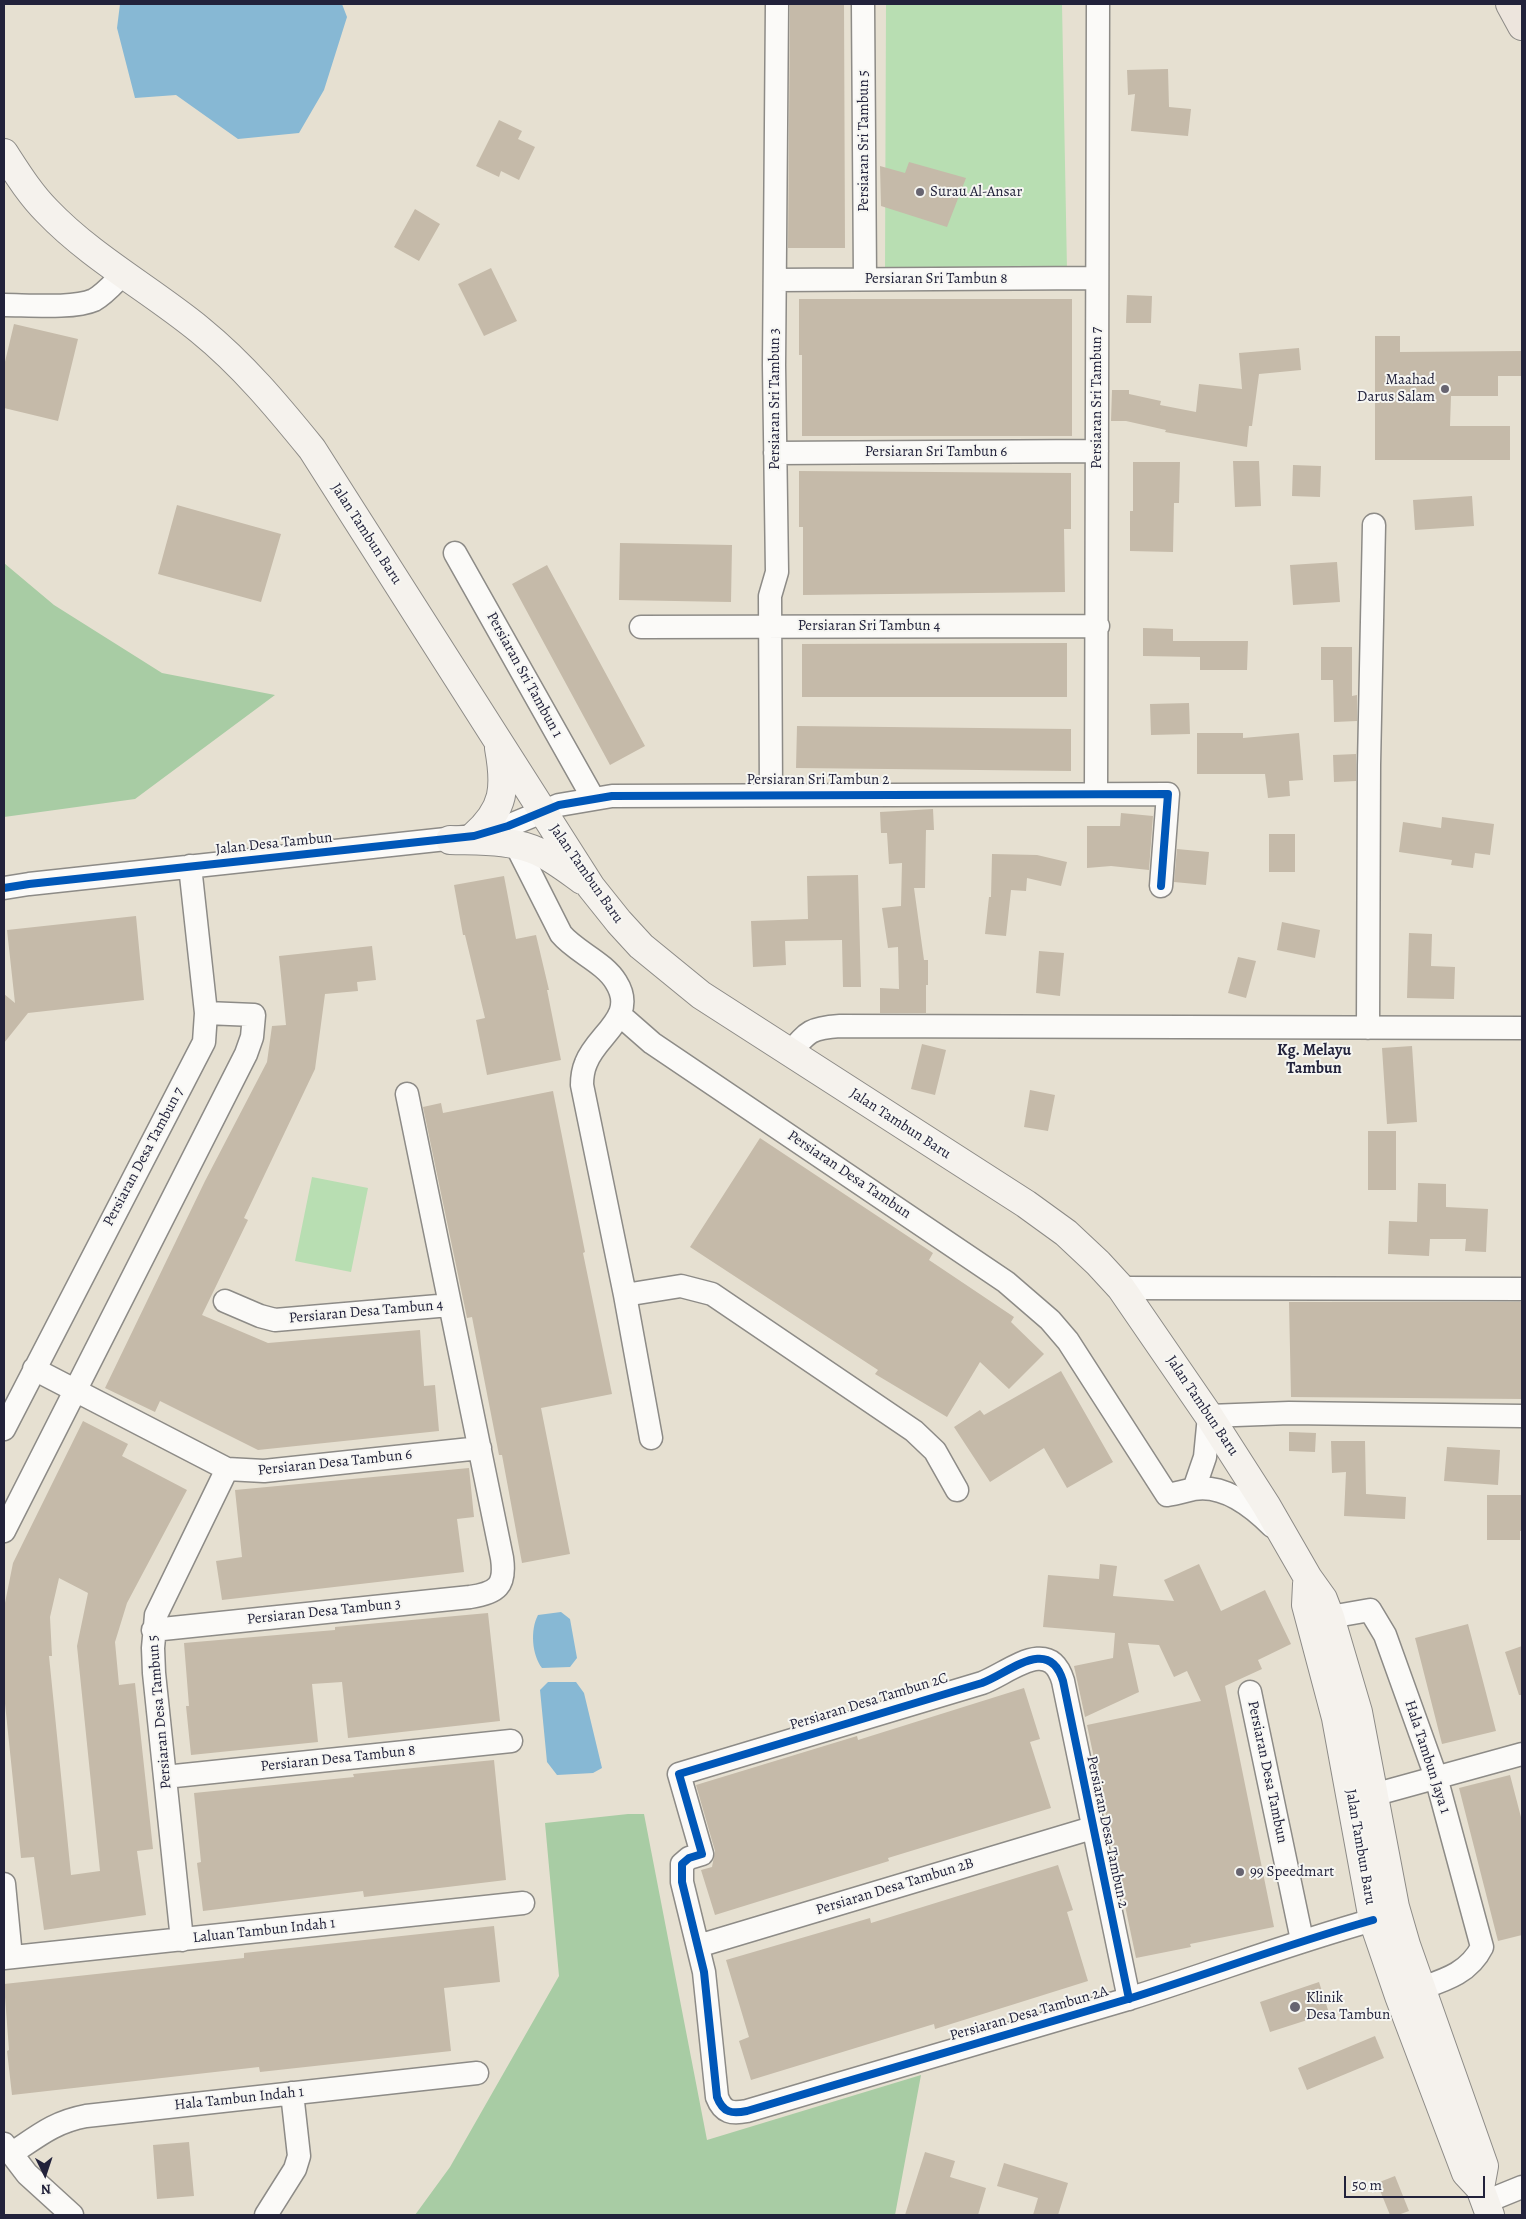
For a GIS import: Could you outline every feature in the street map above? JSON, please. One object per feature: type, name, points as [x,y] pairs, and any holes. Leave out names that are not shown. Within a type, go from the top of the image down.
[{"type":"main road","points":[[1510,4],[1522,26]]},
{"type":"main road","name":"Jalan Tambun Baru","points":[[4,153],[24,183],[47,211],[123,274],[165,302],[232,357],[312,449],[591,887],[619,922],[669,970],[701,995],[1026,1204],[1066,1233],[1121,1288],[1266,1505],[1308,1578],[1323,1600],[1330,1617],[1358,1712],[1395,1907],[1420,1989],[1484,2166],[1485,2202]]},
{"type":"main road","points":[[462,838],[492,817],[499,805],[504,779],[498,740]]},
{"type":"main road","points":[[462,838],[516,845],[537,851],[591,887]]},
{"type":"main road","name":"Jalan Tambun Baru","points":[[1308,1578],[1306,1605],[1325,1671],[1344,1757],[1373,1920],[1398,1996],[1466,2174],[1485,2202]]},
{"type":"main road","points":[[1344,1757],[1362,1784],[1374,1795],[1360,1841]]},
{"type":"main road","points":[[1373,1920],[1395,1934],[1406,1945]]},
{"type":"street","name":"Persiaran Sri Tambun 3","points":[[771,794],[770,596],[777,572],[775,280],[777,4]]},
{"type":"street","name":"Persiaran Sri Tambun 5","points":[[863,4],[865,279]]},
{"type":"street","name":"Persiaran Sri Tambun 7","points":[[1096,793],[1098,626],[1098,4]]},
{"type":"street","points":[[4,305],[76,305],[92,301],[104,293],[123,274]]},
{"type":"street","name":"Persiaran Sri Tambun 8","points":[[775,280],[1097,278]]},
{"type":"street","name":"Persiaran Sri Tambun 6","points":[[775,453],[1097,451]]},
{"type":"street","points":[[1368,1028],[1368,765],[1374,525]]},
{"type":"street","name":"Persiaran Sri Tambun 1","points":[[455,553],[593,798]]},
{"type":"street","name":"Persiaran Sri Tambun 4","points":[[641,627],[1098,626]]},
{"type":"street","name":"Persiaran Sri Tambun 2","points":[[543,811],[559,805],[593,798],[771,794],[1168,794],[1161,886]]},
{"type":"street","name":"Jalan Desa Tambun","points":[[4,888],[190,866],[462,838],[508,826],[543,811]]},
{"type":"street","points":[[516,845],[561,934],[570,945],[606,970],[616,981],[621,993],[623,1004],[620,1015],[589,1057],[582,1074],[582,1080],[652,1438]]},
{"type":"street","name":"Persiaran Desa Tambun 7","points":[[4,1429],[204,1042],[206,1013],[190,866]]},
{"type":"street","points":[[4,1531],[246,1054],[252,1037],[254,1015],[206,1013]]},
{"type":"street","name":"Persiaran Desa Tambun","points":[[620,1015],[652,1043],[1006,1282],[1029,1300],[1050,1320],[1079,1356],[1167,1495],[1182,1494],[1194,1489],[1212,1491],[1246,1502],[1287,1540]]},
{"type":"street","points":[[790,1053],[807,1033],[818,1027],[840,1026],[1522,1028]]},
{"type":"street","points":[[407,1094],[480,1448]]},
{"type":"street","points":[[625,1294],[681,1286],[712,1294],[914,1431],[935,1451],[957,1490]]},
{"type":"street","points":[[1121,1288],[1522,1289]]},
{"type":"street","name":"Persiaran Desa Tambun 4","points":[[224,1300],[260,1316],[275,1320],[450,1304]]},
{"type":"street","name":"Persiaran Desa Tambun 6","points":[[34,1369],[226,1469],[264,1472],[480,1448]]},
{"type":"street","points":[[1194,1489],[1205,1457],[1208,1416],[1289,1413],[1522,1416]]},
{"type":"street","name":"Persiaran Desa Tambun 3","points":[[153,1630],[470,1597],[494,1591],[503,1578],[504,1569],[480,1448]]},
{"type":"street","name":"Persiaran Desa Tambun 5","points":[[182,1940],[154,1673],[153,1630],[161,1601],[226,1469]]},
{"type":"street","name":"Hala Tambun Jaya 1","points":[[1330,1617],[1370,1610],[1385,1635],[1436,1777],[1482,1947],[1476,1959],[1464,1971],[1420,1989]]},
{"type":"street","name":"Persiaran Desa Tambun 2C","points":[[698,1946],[680,1873],[682,1864],[689,1858],[702,1854],[679,1774],[982,1683],[1024,1662],[1046,1659],[1054,1662],[1060,1671]]},
{"type":"street","name":"Persiaran Desa Tambun 2","points":[[1060,1671],[1128,1998]]},
{"type":"street","name":"Persiaran Desa Tambun","points":[[1250,1692],[1302,1940]]},
{"type":"street","name":"Persiaran Desa Tambun 8","points":[[165,1777],[511,1741]]},
{"type":"street","points":[[1374,1795],[1522,1754]]},
{"type":"street","name":"Persiaran Desa Tambun 2B","points":[[698,1946],[1092,1828]]},
{"type":"street","points":[[4,1884],[8,1958]]},
{"type":"street","name":"Laluan Tambun Indah 1","points":[[8,1958],[523,1903]]},
{"type":"street","name":"Persiaran Desa Tambun 2A","points":[[698,1946],[708,2001],[718,2097],[721,2106],[727,2112],[736,2113],[1128,1998],[1211,1972],[1302,1940],[1373,1920]]},
{"type":"street","name":"Hala Tambun Indah 1","points":[[8,2149],[65,2120],[477,2073]]},
{"type":"street","points":[[266,2215],[295,2169],[299,2156],[292,2094]]},
{"type":"street","points":[[8,2149],[27,2174],[72,2215]]},
{"type":"street","points":[[1485,2202],[1522,2187]]},
{"type":"green space","points":[[886,4],[1062,4],[1067,270],[885,270]]},
{"type":"green space","points":[[4,563],[54,605],[162,673],[275,695],[135,799],[4,817]]},
{"type":"green space","points":[[312,1177],[368,1188],[351,1272],[295,1261]]},
{"type":"green space","points":[[644,1814],[707,2140],[921,2075],[895,2215],[415,2215],[450,2167],[559,1976],[545,1823]]},
{"type":"water","points":[[120,4],[342,4],[347,17],[324,90],[299,133],[238,139],[176,95],[135,98],[117,28]]},
{"type":"water","points":[[561,1612],[570,1619],[577,1658],[570,1667],[542,1668],[534,1649],[535,1621],[538,1615]]},
{"type":"water","points":[[548,1682],[576,1682],[584,1693],[602,1768],[593,1773],[557,1775],[547,1762],[540,1690]]},
{"type":"building","points":[[790,4],[844,4],[845,248],[788,248]]},
{"type":"building","points":[[1168,69],[1169,107],[1191,109],[1188,136],[1131,131],[1135,94],[1128,95],[1127,70]]},
{"type":"building","points":[[499,120],[522,131],[518,139],[535,147],[519,180],[501,171],[499,177],[476,166]]},
{"type":"building","name":"Surau Al-Ansar","points":[[909,162],[966,178],[947,227],[881,206],[880,166],[905,173]]},
{"type":"building","points":[[415,209],[440,224],[419,261],[394,247]]},
{"type":"building","points":[[491,268],[517,321],[484,336],[458,284]]},
{"type":"building","points":[[1127,295],[1152,296],[1151,323],[1126,323]]},
{"type":"building","points":[[799,299],[1072,299],[1072,436],[802,436],[802,355],[799,355]]},
{"type":"building","points":[[14,324],[78,339],[58,421],[4,408],[4,366]]},
{"type":"building","points":[[1375,336],[1400,336],[1400,352],[1522,351],[1522,376],[1498,376],[1498,396],[1451,396],[1450,426],[1510,426],[1510,460],[1375,460]]},
{"type":"building","points":[[1299,348],[1301,370],[1259,374],[1252,426],[1249,426],[1247,447],[1165,432],[1166,430],[1126,421],[1111,421],[1112,390],[1129,390],[1129,394],[1161,401],[1160,405],[1196,412],[1199,384],[1242,389],[1239,353]]},
{"type":"building","points":[[1233,461],[1259,461],[1261,506],[1235,507]]},
{"type":"building","points":[[1133,462],[1180,462],[1179,503],[1174,503],[1173,552],[1130,551],[1130,511],[1133,511]]},
{"type":"building","points":[[1293,465],[1321,466],[1320,497],[1292,496]]},
{"type":"building","points":[[799,471],[1071,473],[1071,529],[1064,529],[1065,592],[803,595],[803,527],[799,527]]},
{"type":"building","points":[[1472,496],[1474,526],[1415,530],[1413,500]]},
{"type":"building","points":[[177,505],[281,534],[261,602],[158,574]]},
{"type":"building","points":[[620,543],[732,545],[731,602],[619,600]]},
{"type":"building","points":[[1337,562],[1340,602],[1293,605],[1290,565]]},
{"type":"building","points":[[547,565],[645,746],[610,765],[512,584]]},
{"type":"building","points":[[1143,628],[1173,629],[1173,641],[1248,641],[1247,670],[1200,670],[1200,657],[1143,656]]},
{"type":"building","points":[[1067,643],[1067,697],[802,697],[802,644]]},
{"type":"building","points":[[1321,647],[1352,647],[1352,696],[1357,695],[1357,721],[1334,722],[1333,680],[1321,680]]},
{"type":"building","points":[[1189,703],[1190,734],[1151,735],[1150,704]]},
{"type":"building","points":[[797,726],[1071,729],[1071,771],[796,768]]},
{"type":"building","points":[[1197,733],[1243,733],[1243,738],[1299,733],[1303,780],[1289,781],[1290,796],[1268,798],[1265,774],[1197,774]]},
{"type":"building","points":[[1356,754],[1356,781],[1334,782],[1333,755]]},
{"type":"building","points":[[933,809],[934,830],[926,830],[925,888],[914,888],[924,960],[928,960],[926,1013],[880,1013],[880,988],[899,989],[898,947],[888,948],[882,908],[901,906],[902,863],[889,864],[887,833],[881,833],[880,812]]},
{"type":"building","points":[[1121,813],[1153,816],[1149,870],[1111,866],[1087,868],[1087,826],[1120,826]]},
{"type":"building","points":[[1442,817],[1494,824],[1490,855],[1475,853],[1473,868],[1451,865],[1452,860],[1399,852],[1403,822],[1441,828]]},
{"type":"building","points":[[1269,834],[1295,834],[1295,872],[1269,872]]},
{"type":"building","points":[[1177,849],[1209,852],[1206,885],[1174,882]]},
{"type":"building","points":[[992,854],[1037,855],[1067,862],[1061,886],[1027,878],[1026,891],[1011,890],[1006,936],[985,934],[989,897],[991,897]]},
{"type":"building","points":[[858,875],[861,987],[843,987],[842,940],[785,941],[786,965],[753,967],[751,921],[808,919],[807,876]]},
{"type":"building","points":[[504,876],[516,939],[536,935],[549,990],[547,990],[561,1060],[487,1075],[476,1020],[485,1018],[465,935],[463,935],[454,885]]},
{"type":"building","points":[[136,916],[144,1000],[28,1013],[4,1043],[4,994],[15,1003],[7,930]]},
{"type":"building","points":[[1282,922],[1320,930],[1315,958],[1277,950]]},
{"type":"building","points":[[1409,933],[1432,934],[1431,966],[1455,967],[1454,999],[1407,998]]},
{"type":"building","points":[[372,946],[376,980],[357,982],[358,991],[325,994],[315,1069],[244,1218],[248,1220],[202,1315],[268,1343],[420,1330],[424,1386],[435,1385],[439,1431],[258,1450],[160,1401],[155,1412],[105,1388],[205,1181],[267,1062],[272,1026],[286,1025],[279,956]]},
{"type":"building","points":[[1039,951],[1064,953],[1060,996],[1036,993]]},
{"type":"building","points":[[1238,957],[1256,961],[1246,998],[1228,993]]},
{"type":"building","points":[[922,1044],[946,1050],[935,1095],[911,1089]]},
{"type":"building","points":[[1412,1046],[1417,1122],[1387,1124],[1382,1048]]},
{"type":"building","points":[[1030,1090],[1055,1095],[1048,1131],[1024,1127]]},
{"type":"building","points":[[553,1091],[585,1252],[583,1253],[612,1394],[541,1408],[570,1554],[522,1563],[502,1455],[499,1455],[472,1317],[467,1318],[423,1107],[441,1103],[443,1113]]},
{"type":"building","points":[[1368,1131],[1396,1131],[1396,1190],[1368,1190]]},
{"type":"building","points":[[760,1138],[933,1253],[929,1260],[1014,1317],[1011,1322],[1044,1354],[1009,1389],[980,1362],[947,1417],[875,1374],[878,1370],[690,1247]]},
{"type":"building","points":[[1418,1183],[1446,1184],[1446,1207],[1488,1209],[1486,1252],[1465,1251],[1466,1239],[1430,1239],[1429,1256],[1388,1254],[1389,1221],[1417,1222]]},
{"type":"building","points":[[1289,1302],[1522,1302],[1522,1399],[1291,1397]]},
{"type":"building","points":[[1061,1371],[1113,1462],[1067,1488],[1044,1448],[990,1482],[954,1427],[980,1410],[984,1415]]},
{"type":"building","points":[[83,1421],[128,1444],[122,1456],[187,1490],[127,1603],[115,1642],[119,1685],[135,1683],[153,1849],[137,1851],[146,1915],[44,1930],[34,1857],[21,1858],[4,1694],[4,1608],[13,1563]],"holes":[[[59,1578],[88,1593],[77,1646],[100,1871],[71,1875],[49,1656],[52,1656],[50,1617]]]},
{"type":"building","points":[[1289,1432],[1316,1433],[1315,1452],[1289,1451]]},
{"type":"building","points":[[1331,1441],[1365,1441],[1366,1494],[1406,1497],[1405,1519],[1344,1516],[1346,1472],[1332,1473]]},
{"type":"building","points":[[1447,1447],[1500,1450],[1498,1485],[1444,1481]]},
{"type":"building","points":[[469,1468],[474,1517],[457,1519],[464,1572],[222,1600],[216,1561],[242,1557],[235,1490]]},
{"type":"building","points":[[1487,1495],[1522,1495],[1522,1531],[1520,1531],[1520,1540],[1487,1540]]},
{"type":"building","points":[[1100,1564],[1117,1566],[1113,1596],[1174,1601],[1164,1580],[1199,1564],[1221,1611],[1265,1590],[1291,1644],[1258,1660],[1262,1669],[1225,1686],[1274,1927],[1190,1944],[1191,1947],[1136,1958],[1087,1725],[1201,1701],[1187,1671],[1174,1677],[1159,1645],[1128,1643],[1139,1692],[1085,1717],[1074,1666],[1113,1658],[1115,1633],[1043,1627],[1048,1575],[1099,1579]]},
{"type":"building","points":[[488,1613],[500,1721],[348,1738],[342,1682],[312,1684],[318,1742],[191,1755],[186,1706],[189,1706],[184,1643],[335,1630],[335,1627]]},
{"type":"building","points":[[1468,1624],[1496,1731],[1442,1744],[1415,1638]]},
{"type":"building","points":[[1522,1646],[1522,1695],[1519,1695],[1505,1652]]},
{"type":"building","points":[[1024,1688],[1040,1739],[1030,1742],[1051,1808],[888,1858],[889,1861],[715,1915],[701,1870],[712,1867],[715,1851],[696,1785],[857,1736],[858,1740]]},
{"type":"building","points":[[494,1760],[506,1880],[364,1897],[363,1891],[203,1911],[197,1863],[201,1862],[194,1793],[354,1777],[353,1774]]},
{"type":"building","points":[[1510,1775],[1522,1821],[1522,1935],[1498,1941],[1459,1788]]},
{"type":"building","points":[[1058,1865],[1073,1910],[1067,1912],[1088,1981],[935,2029],[934,2024],[751,2080],[739,2041],[749,2037],[726,1960],[870,1918],[871,1923]]},
{"type":"building","points":[[494,1926],[500,1982],[444,1988],[451,2051],[260,2072],[259,2067],[12,2095],[7,2051],[9,2050],[4,1984],[244,1958],[244,1953]]},
{"type":"building","name":"Klinik Desa Tambun","points":[[1319,1982],[1329,2013],[1270,2032],[1260,2002]]},
{"type":"building","points":[[1375,2036],[1384,2058],[1307,2090],[1298,2068]]},
{"type":"building","points":[[189,2142],[194,2196],[157,2199],[153,2145]]},
{"type":"building","points":[[925,2152],[955,2161],[950,2177],[986,2188],[978,2215],[905,2215]]},
{"type":"building","points":[[1004,2163],[1068,2183],[1058,2215],[1033,2215],[1038,2198],[997,2186]]},
{"type":"building","points":[[1395,2176],[1409,2211],[1398,2215],[1390,2215],[1377,2183]]},
{"type":"cycle path","points":[[4,888],[474,836],[508,826],[559,805],[612,796],[1168,794],[1161,886]]},
{"type":"cycle path","points":[[1129,1999],[1063,1681],[1057,1667],[1048,1660],[1027,1661],[982,1683],[679,1774],[702,1854],[689,1858],[682,1864],[682,1882],[704,1972],[717,2097],[722,2106],[732,2112],[747,2111],[1128,1999],[1159,1989],[1312,1938],[1373,1920]]},
{"type":"place","name":"Surau Al-Ansar","points":[[920,192]]},
{"type":"place","name":"Maahad Darus Salam","points":[[1445,389]]},
{"type":"place","name":"99 Speedmart","points":[[1240,1872]]},
{"type":"place","name":"Klinik Desa Tambun","points":[[1295,2007]]},
{"type":"district","name":"Kg. Melayu Tambun","points":[[1314,1060]]}]
